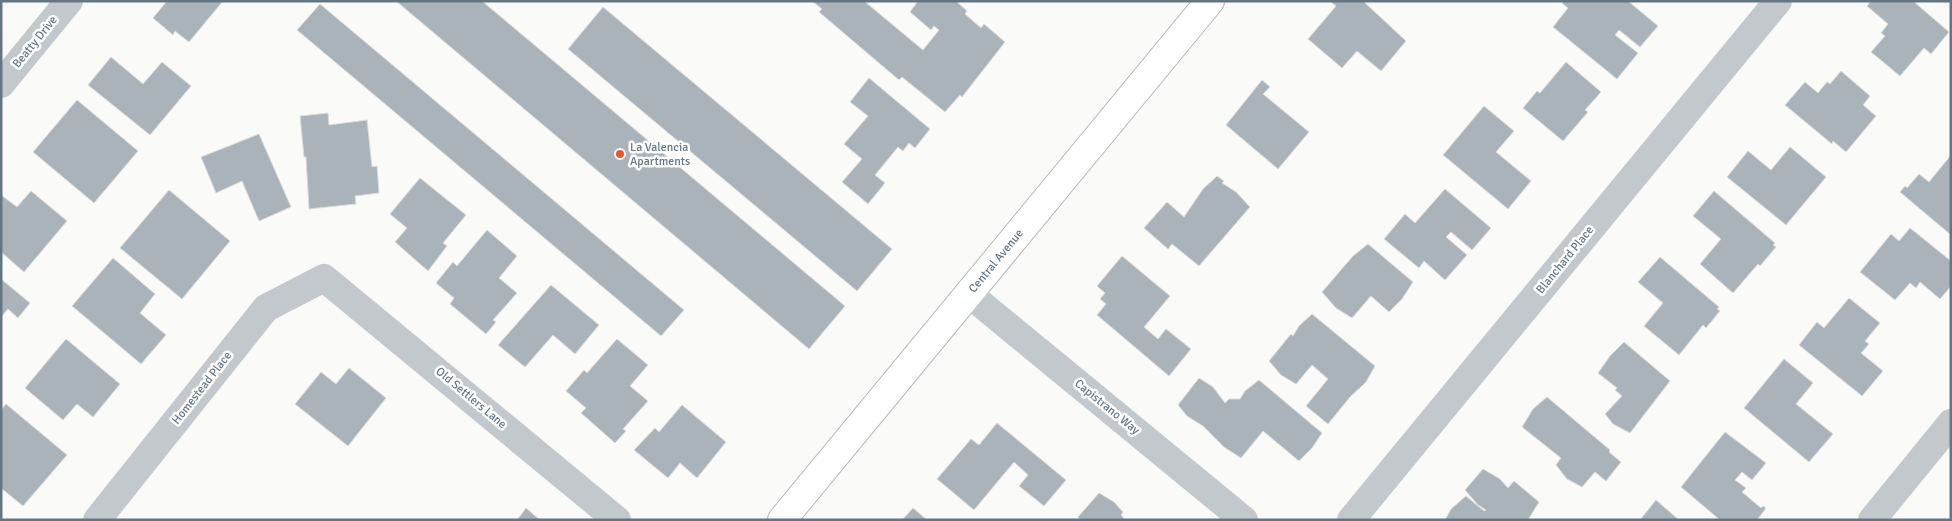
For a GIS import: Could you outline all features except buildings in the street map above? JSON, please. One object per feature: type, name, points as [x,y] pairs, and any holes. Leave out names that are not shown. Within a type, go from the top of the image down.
[{"type":"main road","name":"Central Avenue","points":[[782,520],[1210,1]]},
{"type":"street","name":"Beatty Drive","points":[[1,84],[69,1]]},
{"type":"street","name":"Blanchard Place","points":[[1351,520],[1778,1]]},
{"type":"street","name":"Homestead Place","points":[[97,520],[266,308],[324,278]]},
{"type":"street","name":"Old Settlers Lane","points":[[324,278],[616,520]]},
{"type":"street","name":"Capistrano Way","points":[[969,294],[1244,520]]},
{"type":"street","points":[[1872,520],[1951,423]]},
{"type":"place","name":"La Valencia Apartments","points":[[620,154]]}]
